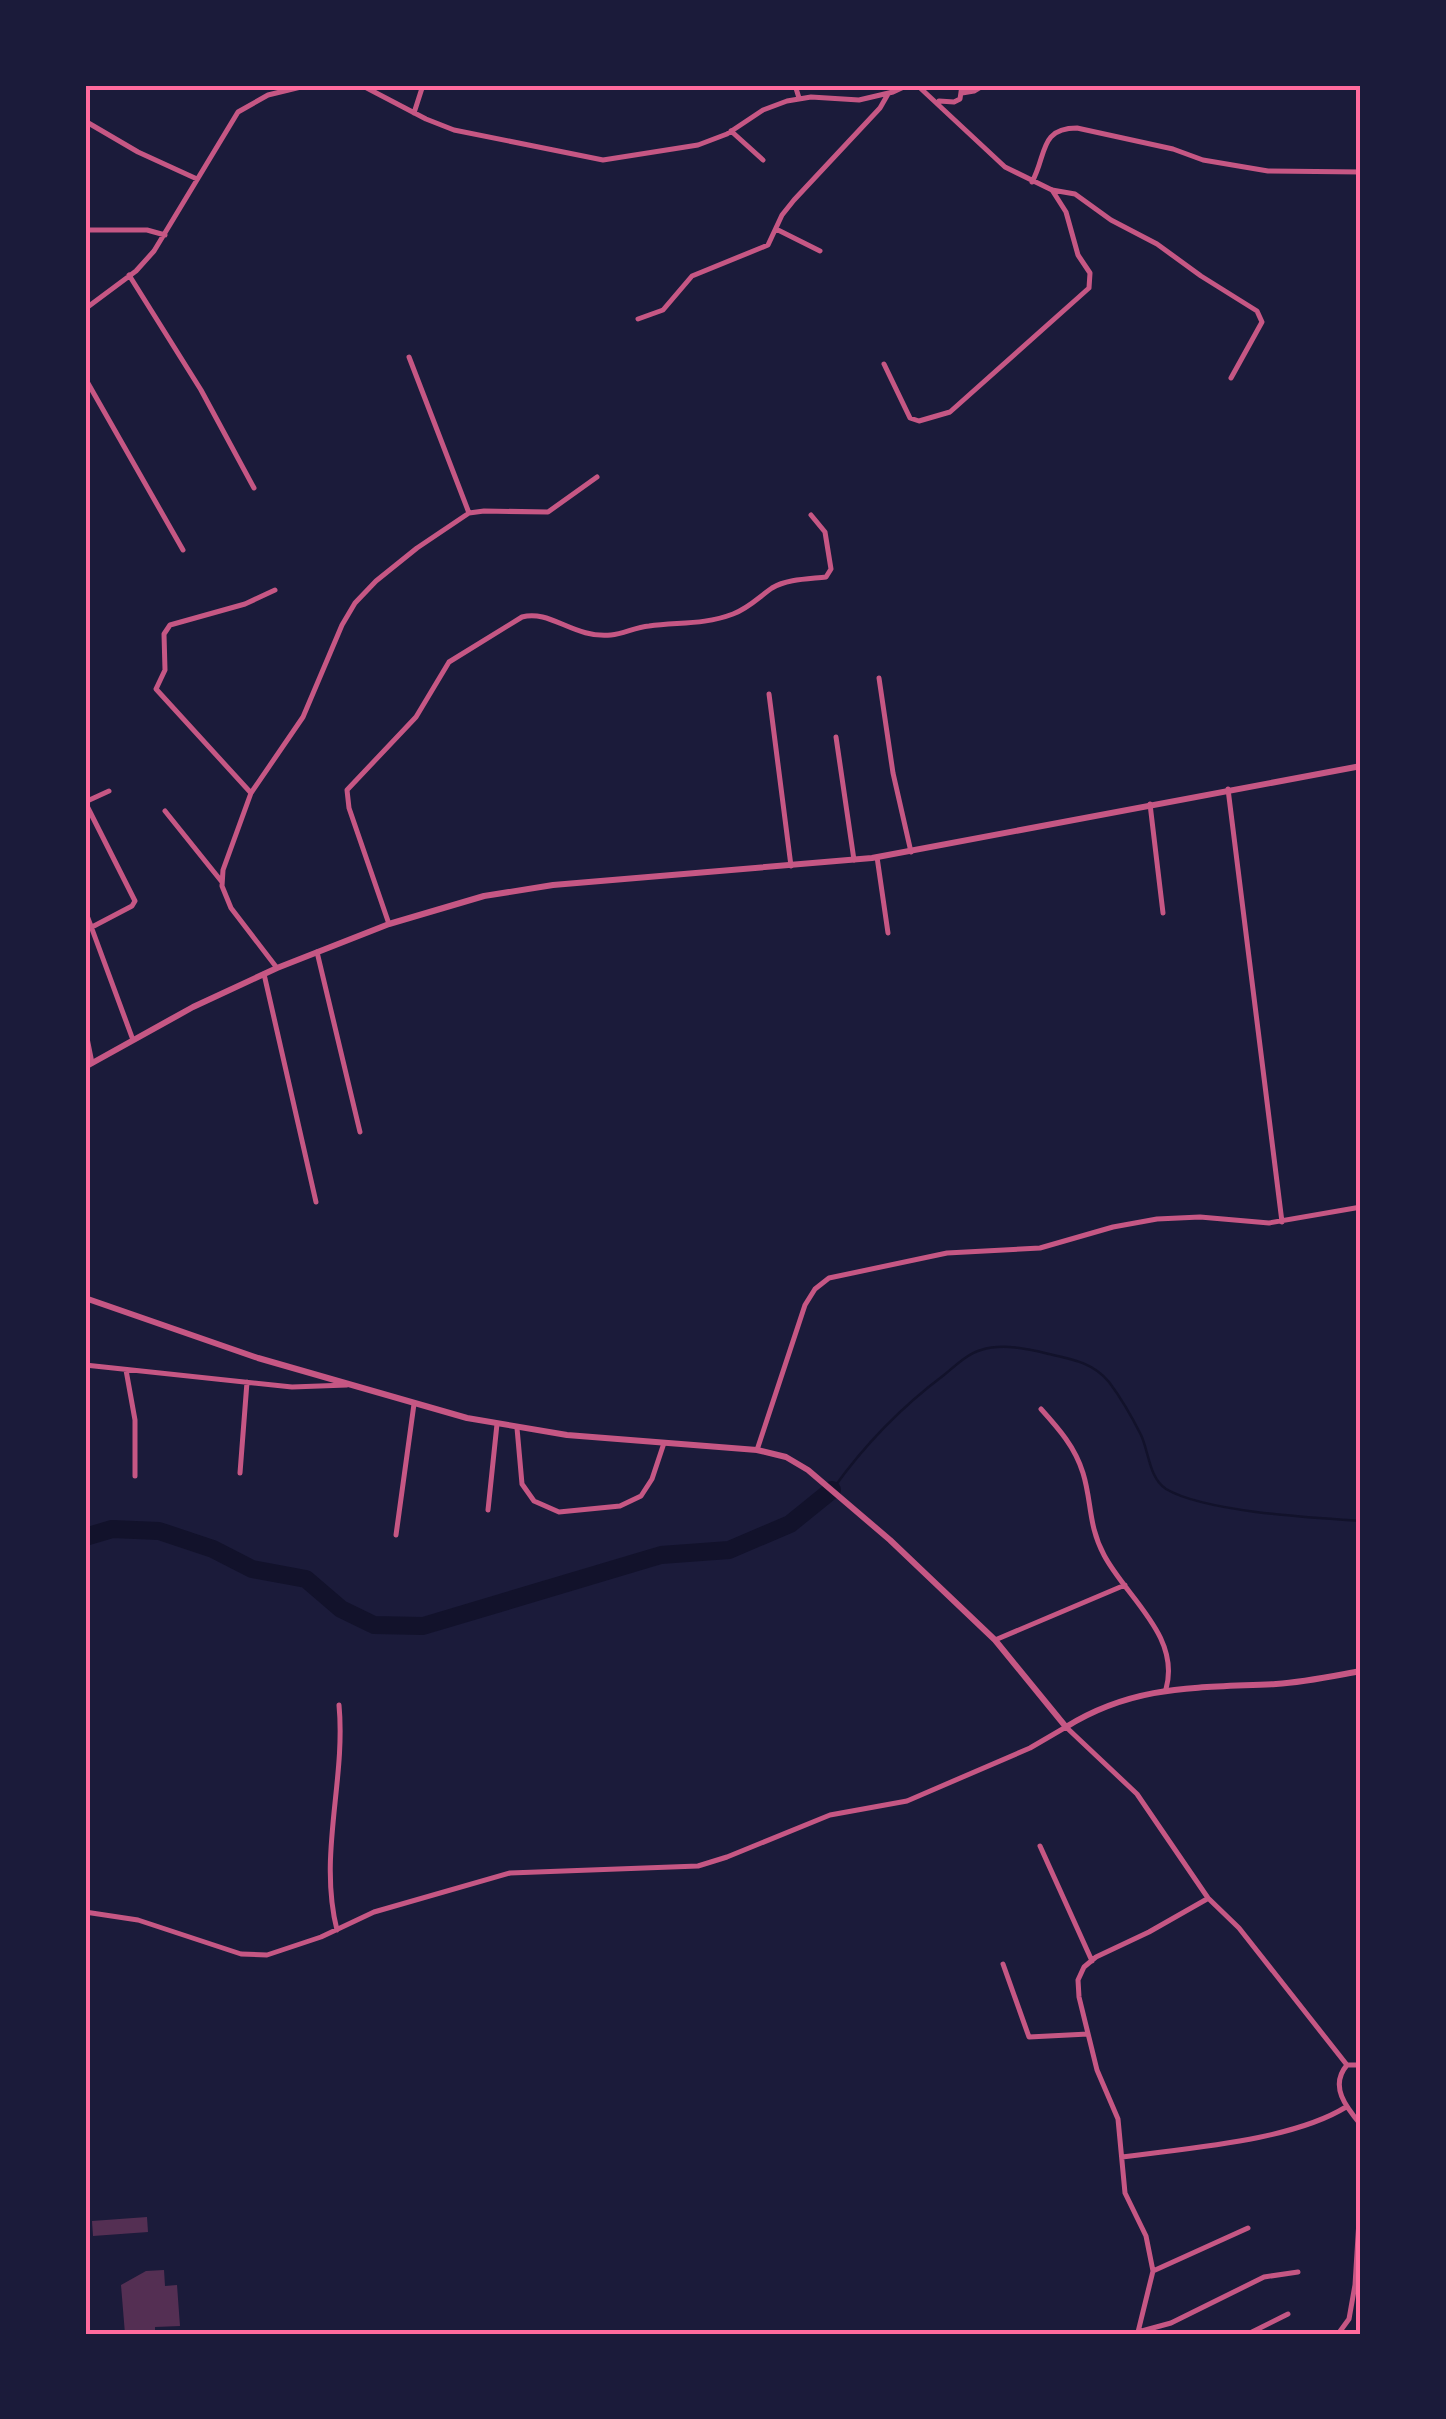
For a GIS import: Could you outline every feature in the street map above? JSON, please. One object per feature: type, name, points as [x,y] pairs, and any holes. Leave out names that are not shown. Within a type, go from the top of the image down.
[{"type":"street","points":[[85,309],[150,256],[238,112],[288,87],[309,85]]},
{"type":"street","points":[[361,85],[414,113],[463,132],[602,160],[688,147],[731,131],[768,108],[800,98],[854,100],[884,95],[908,85]]},
{"type":"street","points":[[414,113],[423,85]]},
{"type":"street","points":[[796,85],[800,98]]},
{"type":"street","points":[[876,85],[884,95]]},
{"type":"street","points":[[918,85],[1006,167],[1052,190],[1064,189],[1075,194],[1261,315],[1262,322],[1231,378]]},
{"type":"street","points":[[936,100],[954,102],[962,89],[984,85]]},
{"type":"street","points":[[638,320],[663,310],[692,276],[766,247],[794,200],[880,108],[884,95]]},
{"type":"street","points":[[85,122],[197,180]]},
{"type":"street","points":[[1032,182],[1048,140],[1053,131],[1062,128],[1173,149],[1203,160],[1268,170],[1361,172]]},
{"type":"street","points":[[731,131],[763,160]]},
{"type":"street","points":[[884,364],[910,418],[935,418],[968,397],[1089,288],[1090,273],[1078,256],[1066,212],[1052,190]]},
{"type":"street","points":[[776,229],[820,252]]},
{"type":"street","points":[[85,230],[147,230],[165,235]]},
{"type":"street","points":[[130,276],[254,488]]},
{"type":"street","points":[[409,357],[470,514]]},
{"type":"street","points":[[85,378],[183,550]]},
{"type":"street","points":[[222,882],[224,862],[251,793],[303,717],[342,625],[360,596],[417,548],[470,514],[552,511],[597,478]]},
{"type":"street","points":[[389,924],[347,790],[416,717],[448,662],[534,614],[543,614],[568,630],[607,636],[652,625],[699,624],[751,606],[780,584],[826,577],[831,570],[827,537],[811,514]]},
{"type":"street","points":[[251,793],[156,690],[165,670],[164,639],[170,625],[234,608],[275,590]]},
{"type":"street","points":[[878,678],[911,852]]},
{"type":"street","points":[[769,694],[791,866]]},
{"type":"street","points":[[836,737],[854,860]]},
{"type":"street","points":[[85,1028],[89,1065],[193,1007],[277,968],[389,924],[474,898],[529,888],[911,852],[1361,766]]},
{"type":"street","points":[[1228,789],[1282,1222]]},
{"type":"street","points":[[92,927],[135,901],[85,802],[109,791]]},
{"type":"street","points":[[1150,804],[1163,913]]},
{"type":"street","points":[[165,810],[222,882],[235,916],[277,968]]},
{"type":"street","points":[[877,857],[888,933]]},
{"type":"street","points":[[85,910],[133,1040]]},
{"type":"street","points":[[317,952],[360,1132]]},
{"type":"street","points":[[264,974],[316,1202]]},
{"type":"street","points":[[757,1450],[806,1305],[815,1289],[828,1278],[947,1253],[1048,1246],[1157,1219],[1200,1217],[1282,1222],[1361,1208]]},
{"type":"street","points":[[85,1298],[232,1350],[496,1424],[757,1450],[786,1457],[808,1470],[995,1640],[1066,1727],[1137,1794],[1208,1898],[1239,1928],[1347,2065]]},
{"type":"street","points":[[85,1365],[318,1388],[347,1385]]},
{"type":"street","points":[[126,1369],[135,1420],[135,1476]]},
{"type":"street","points":[[240,1472],[247,1382]]},
{"type":"street","points":[[396,1535],[414,1404]]},
{"type":"street","points":[[1041,1409],[1070,1442],[1084,1475],[1089,1521],[1104,1556],[1159,1634],[1168,1658],[1166,1690]]},
{"type":"street","points":[[488,1510],[496,1424]]},
{"type":"street","points":[[517,1428],[522,1484],[534,1502],[559,1512],[620,1506],[641,1496],[652,1479],[665,1442]]},
{"type":"street","points":[[995,1640],[1125,1585]]},
{"type":"street","points":[[85,1912],[138,1920],[241,1954],[268,1955],[374,1912],[510,1874],[670,1870],[713,1862],[830,1815],[908,1801],[1030,1748],[1120,1700],[1166,1690],[1280,1684],[1361,1671]]},
{"type":"street","points":[[336,1930],[330,1870],[341,1730],[339,1705]]},
{"type":"street","points":[[1040,1846],[1092,1961]]},
{"type":"street","points":[[1138,2332],[1153,2271],[1146,2236],[1125,2193],[1118,2118],[1096,2070],[1078,1980],[1084,1966],[1208,1898]]},
{"type":"street","points":[[1003,1964],[1030,2037],[1088,2034]]},
{"type":"street","points":[[1347,2065],[1361,2065]]},
{"type":"street","points":[[1347,2065],[1338,2085],[1346,2106],[1361,2125]]},
{"type":"street","points":[[1122,2157],[1283,2130],[1330,2116],[1346,2106]]},
{"type":"street","points":[[1338,2334],[1349,2319],[1355,2285],[1361,2188]]},
{"type":"street","points":[[1153,2271],[1248,2228]]},
{"type":"street","points":[[1128,2334],[1171,2322],[1264,2277],[1298,2272]]},
{"type":"street","points":[[1248,2334],[1288,2314]]},
{"type":"street","points":[[1349,2319],[1361,2319]]},
{"type":"street","points":[[1072,2334],[1088,2334]]},
{"type":"building","points":[[147,2217],[148,2232],[93,2236],[92,2221]]},
{"type":"building","points":[[164,2270],[165,2286],[177,2285],[180,2326],[155,2327],[155,2333],[125,2334],[121,2285],[146,2271]]},
{"type":"waterway","points":[[833,1489],[884,1428],[961,1361],[981,1350],[1007,1347],[1074,1360],[1103,1376],[1134,1421],[1153,1472],[1166,1489],[1232,1508],[1361,1521]]},
{"type":"waterway","points":[[85,1537],[112,1529],[159,1531],[213,1549],[252,1569],[306,1579],[341,1609],[374,1625],[423,1626],[661,1555],[729,1550],[790,1524],[832,1490]]}]
